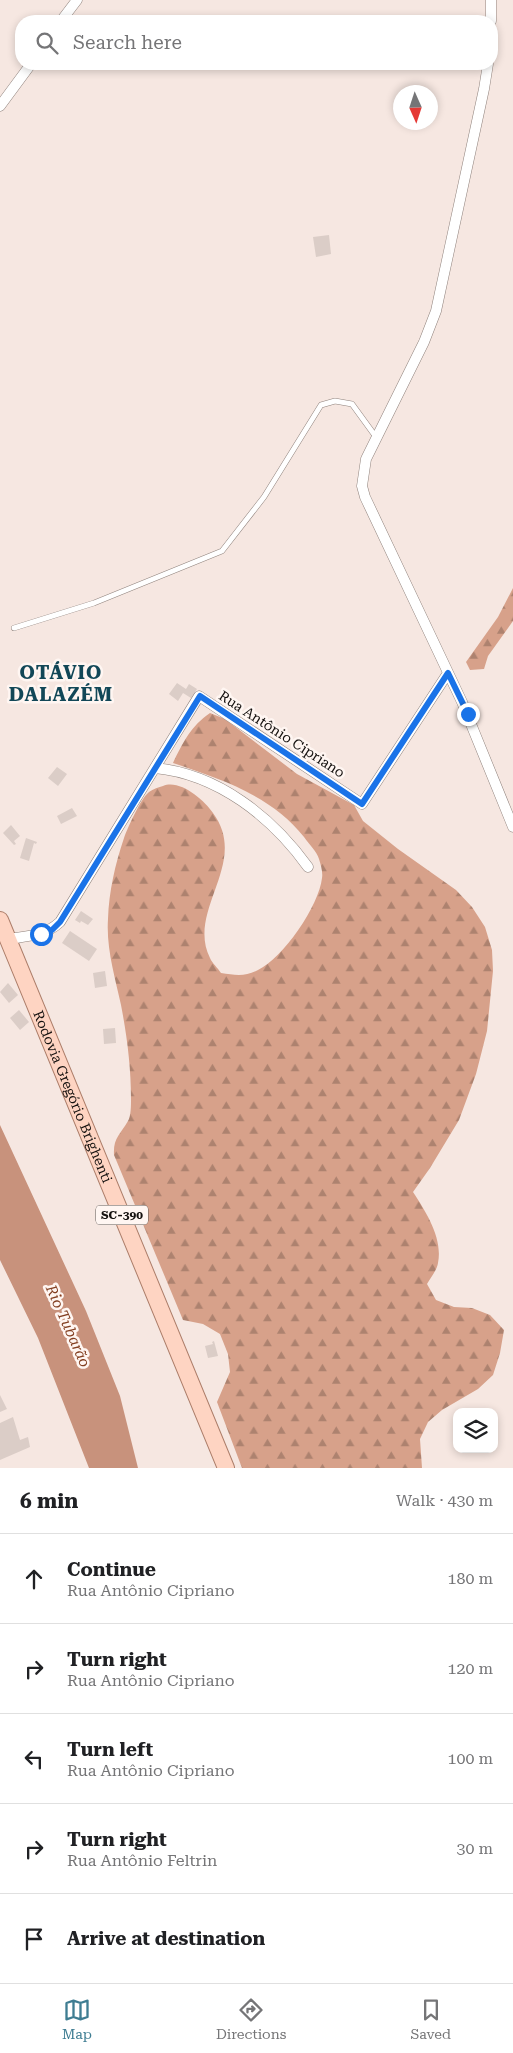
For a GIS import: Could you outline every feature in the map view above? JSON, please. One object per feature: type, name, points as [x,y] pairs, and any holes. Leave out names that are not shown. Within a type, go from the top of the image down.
[{"type":"main road","name":"Rodovia Gregório Brighenti","points":[[0,920],[226,1468]]},
{"type":"street","points":[[66,15],[77,0]]},
{"type":"street","points":[[490,0],[490,15]]},
{"type":"street","points":[[0,106],[27,70]]},
{"type":"street","points":[[487,70],[436,311],[424,342],[366,460],[362,473],[362,486],[365,497],[468,714],[513,827]]},
{"type":"street","name":"Rua Antônio Cipriano","points":[[8,939],[41,934],[52,930],[60,922],[200,696],[362,804],[448,673]]},
{"type":"street","points":[[155,768],[182,772],[240,799],[288,842],[308,867]]},
{"type":"lane","points":[[14,628],[94,604],[222,551],[264,497],[321,405],[335,401],[352,404],[376,437]]},
{"type":"green space","points":[[513,588],[513,621],[488,656],[484,669],[470,670],[466,662],[498,617]]},
{"type":"green space","points":[[210,713],[225,719],[297,774],[354,805],[363,821],[398,849],[456,890],[472,907],[485,927],[492,950],[493,971],[487,1031],[476,1074],[459,1120],[413,1192],[432,1226],[438,1244],[437,1266],[427,1284],[436,1300],[454,1307],[472,1308],[490,1315],[504,1330],[500,1353],[493,1375],[478,1389],[442,1410],[428,1422],[420,1439],[422,1468],[242,1468],[217,1402],[230,1372],[228,1354],[220,1334],[203,1324],[183,1320],[114,1155],[116,1140],[130,1116],[131,1087],[125,1028],[110,952],[109,909],[113,878],[124,838],[142,800],[149,792],[161,786],[177,785],[198,797],[209,808],[223,832],[225,850],[222,868],[210,904],[205,940],[211,960],[221,973],[244,975],[268,964],[288,943],[307,916],[322,878],[322,871],[315,851],[277,810],[245,791],[173,763],[188,735]]},
{"type":"water","name":"Rio Tubarão","points":[[0,1125],[86,1311],[120,1396],[138,1468],[89,1468],[38,1338],[0,1260]]},
{"type":"building","points":[[329,235],[331,254],[316,257],[313,237]]},
{"type":"building","points":[[177,683],[186,689],[189,684],[197,689],[191,698],[183,693],[178,701],[169,694]]},
{"type":"building","points":[[57,767],[67,774],[58,786],[48,778]]},
{"type":"building","points":[[72,808],[77,816],[61,824],[57,816]]},
{"type":"building","points":[[11,825],[20,836],[14,841],[16,844],[14,845],[3,833]]},
{"type":"building","points":[[26,838],[37,842],[36,844],[34,843],[29,861],[20,858]]},
{"type":"building","points":[[81,911],[93,919],[88,925],[75,920]]},
{"type":"building","points":[[70,931],[97,949],[89,961],[62,943]]},
{"type":"building","points":[[105,971],[107,986],[95,988],[93,973]]},
{"type":"building","points":[[8,983],[18,995],[9,1003],[0,992]]},
{"type":"building","points":[[19,1010],[29,1022],[20,1030],[10,1018]]},
{"type":"building","points":[[115,1028],[116,1043],[104,1044],[103,1029]]},
{"type":"building","points":[[214,1341],[218,1356],[208,1358],[205,1346],[213,1344],[212,1342]]},
{"type":"building","points":[[0,1395],[7,1409],[0,1412]]},
{"type":"building","points":[[13,1417],[20,1440],[28,1437],[30,1447],[0,1460],[0,1423]]},
{"type":"district","name":"OTÁVIO DALAZÉM","points":[[61,683]]},
{"type":"route","points":[[41,934],[52,930],[60,922],[200,696],[362,804],[448,673],[468,714]]}]
